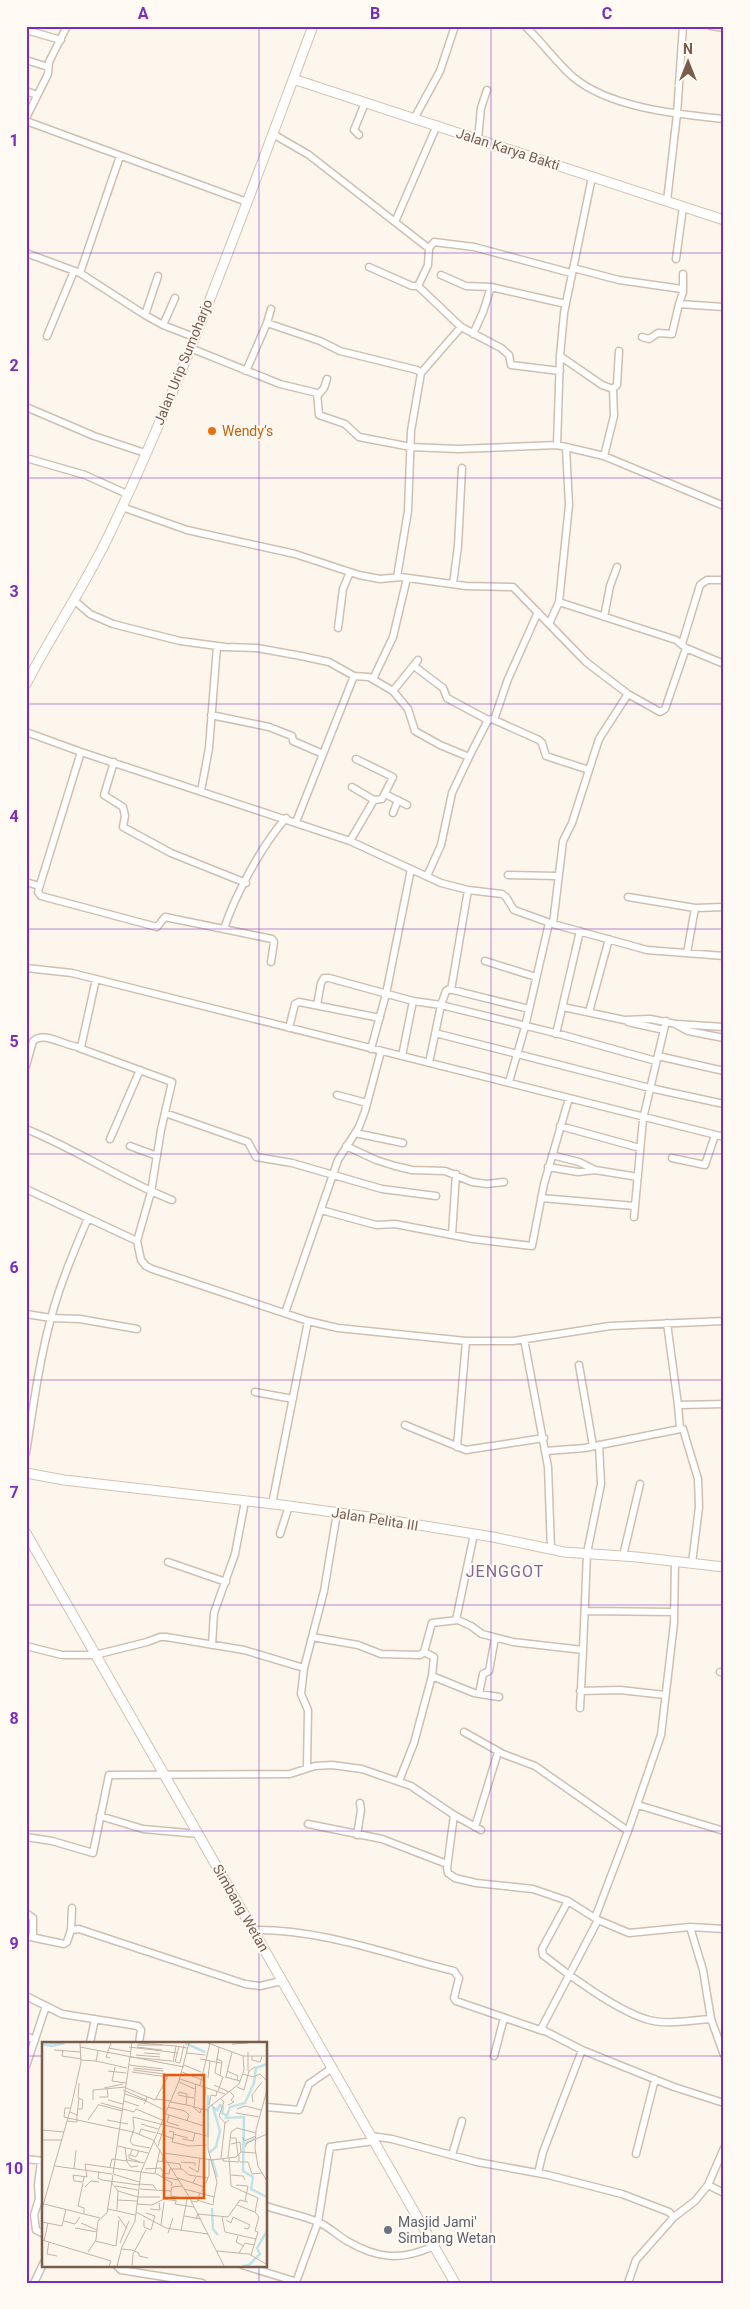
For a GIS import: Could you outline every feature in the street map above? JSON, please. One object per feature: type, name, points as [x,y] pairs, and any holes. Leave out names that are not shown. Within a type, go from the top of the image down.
[{"type":"street","points":[[67,26],[48,67],[48,74],[26,120],[247,202]]},
{"type":"street","name":"Jalan Urip Sumoharjo","points":[[27,679],[75,601],[122,507],[190,348],[313,26]]},
{"type":"street","points":[[415,118],[440,71],[455,26]]},
{"type":"street","points":[[525,26],[572,76],[584,85],[623,101],[677,114],[724,119]]},
{"type":"street","points":[[667,201],[677,114],[683,26]]},
{"type":"street","points":[[711,26],[724,28]]},
{"type":"street","points":[[26,30],[60,40]]},
{"type":"street","points":[[26,60],[48,67]]},
{"type":"street","name":"Jalan Karya Bakti","points":[[293,78],[364,103],[437,125],[724,220]]},
{"type":"street","points":[[478,139],[481,108],[487,90]]},
{"type":"street","points":[[26,92],[37,95]]},
{"type":"street","points":[[359,135],[354,129],[364,103]]},
{"type":"street","points":[[395,222],[437,125]]},
{"type":"street","points":[[273,134],[309,155],[429,248]]},
{"type":"street","points":[[47,336],[77,272],[120,156]]},
{"type":"street","points":[[557,444],[560,356],[566,304],[592,177]]},
{"type":"street","points":[[676,259],[683,207]]},
{"type":"street","points":[[418,286],[428,265],[429,248],[434,242],[474,247],[619,280],[684,290]]},
{"type":"street","points":[[26,254],[77,272],[145,315],[163,325],[194,337]]},
{"type":"street","points":[[369,266],[412,286],[418,286],[461,327],[501,348],[509,355],[511,364],[560,371]]},
{"type":"street","points":[[642,337],[649,339],[658,333],[672,334],[684,290],[683,274]]},
{"type":"street","points":[[441,275],[466,286],[491,287],[566,304]]},
{"type":"street","points":[[145,315],[158,276]]},
{"type":"street","points":[[473,334],[491,287]]},
{"type":"street","points":[[163,325],[174,298]]},
{"type":"street","points":[[679,304],[724,307]]},
{"type":"street","points":[[246,371],[267,323],[271,309]]},
{"type":"street","points":[[267,323],[312,338],[340,351],[417,370],[421,373]]},
{"type":"street","points":[[397,577],[408,511],[411,447],[421,373],[461,327]]},
{"type":"street","points":[[190,348],[246,371],[318,395]]},
{"type":"street","points":[[604,456],[614,416],[613,388],[616,384],[619,351]]},
{"type":"street","points":[[560,356],[602,384],[613,388]]},
{"type":"street","points":[[327,379],[324,388],[318,395],[317,411],[319,414],[346,424],[359,437],[411,447],[458,449],[557,444],[604,456],[724,506]]},
{"type":"street","points":[[26,407],[94,436],[145,453]]},
{"type":"street","points":[[549,624],[559,602],[570,505],[566,447]]},
{"type":"street","points":[[26,458],[85,475],[127,494]]},
{"type":"street","points":[[453,584],[460,531],[462,468]]},
{"type":"street","points":[[122,507],[186,530],[295,554],[350,572],[380,579],[397,577],[453,584],[513,587],[586,662],[628,694],[663,711],[684,646],[700,585],[707,580],[724,580]]},
{"type":"street","points":[[604,617],[610,586],[617,567]]},
{"type":"street","points":[[338,628],[343,589],[350,572]]},
{"type":"street","points":[[374,679],[394,638],[407,578]]},
{"type":"street","points":[[75,601],[90,614],[113,624],[180,641],[217,646],[257,648],[311,658],[329,662],[354,676],[374,679],[393,691],[408,710],[415,731],[469,757]]},
{"type":"street","points":[[559,602],[676,640],[684,646],[724,664]]},
{"type":"street","points":[[427,876],[441,845],[452,793],[469,757],[491,720],[538,612]]},
{"type":"street","points":[[201,791],[209,748],[217,646]]},
{"type":"street","points":[[393,691],[416,663],[443,688],[447,698],[491,720],[539,740],[542,743],[546,756],[589,770]]},
{"type":"street","points":[[296,822],[354,676]]},
{"type":"street","points":[[509,1082],[551,924],[562,841],[572,823],[599,739],[628,694]]},
{"type":"street","points":[[211,715],[269,727],[292,736],[293,741],[323,754]]},
{"type":"street","points":[[26,732],[80,752],[286,818],[350,841],[410,869],[468,890],[502,894],[514,910],[551,924],[609,938],[647,950],[724,956]]},
{"type":"street","points":[[80,752],[38,892],[42,896],[157,927],[165,917],[274,940],[270,962]]},
{"type":"street","points":[[352,787],[374,800],[382,799],[394,777],[356,759]]},
{"type":"street","points":[[114,762],[104,795],[123,807],[125,816],[123,823],[125,828],[171,853],[246,883]]},
{"type":"street","points":[[385,794],[407,805]]},
{"type":"street","points":[[350,841],[374,800]]},
{"type":"street","points":[[393,813],[398,800]]},
{"type":"street","points":[[224,929],[231,908],[276,830],[286,818]]},
{"type":"street","points":[[372,1048],[386,994],[410,869]]},
{"type":"street","points":[[508,875],[557,876]]},
{"type":"street","points":[[26,882],[39,886]]},
{"type":"street","points":[[451,990],[468,890]]},
{"type":"street","points":[[628,898],[695,908],[724,907]]},
{"type":"street","points":[[687,953],[695,908]]},
{"type":"street","points":[[556,1034],[580,931]]},
{"type":"street","points":[[589,1012],[609,938]]},
{"type":"street","points":[[485,961],[536,977]]},
{"type":"street","points":[[26,968],[72,973],[509,1082],[724,1138]]},
{"type":"street","points":[[317,1005],[321,983],[324,978],[340,980],[413,1001],[442,1005],[524,1027],[657,1058],[724,1071]]},
{"type":"street","points":[[79,1048],[83,1045],[96,979]]},
{"type":"street","points":[[429,1063],[446,991],[451,990],[529,1009]]},
{"type":"street","points":[[402,1056],[413,1001]]},
{"type":"street","points":[[289,1028],[297,1002],[380,1018]]},
{"type":"street","points":[[562,1006],[664,1030]]},
{"type":"street","points":[[624,1020],[650,1019],[676,1024],[724,1027]]},
{"type":"street","points":[[634,1217],[643,1118],[666,1021]]},
{"type":"street","points":[[676,1024],[688,1031],[724,1038]]},
{"type":"street","points":[[435,1033],[650,1088],[724,1104]]},
{"type":"street","points":[[26,1066],[33,1041],[36,1038],[43,1038],[79,1048],[172,1082],[151,1192],[137,1241],[138,1254],[146,1266],[308,1321],[338,1328],[466,1341],[524,1339],[610,1326],[724,1321]]},
{"type":"street","points":[[285,1313],[333,1175],[346,1146],[359,1127],[381,1051]]},
{"type":"street","points":[[110,1139],[140,1070]]},
{"type":"street","points":[[337,1095],[367,1103]]},
{"type":"street","points":[[321,1210],[376,1225],[395,1224],[532,1246],[548,1167],[569,1098]]},
{"type":"street","points":[[165,1113],[248,1142],[256,1158],[292,1163],[382,1188],[436,1196]]},
{"type":"street","points":[[560,1126],[640,1148]]},
{"type":"street","points":[[26,1129],[151,1192],[172,1200]]},
{"type":"street","points":[[354,1133],[404,1143]]},
{"type":"street","points":[[672,1158],[705,1165],[715,1136]]},
{"type":"street","points":[[130,1146],[157,1156]]},
{"type":"street","points":[[346,1146],[376,1160],[412,1170],[445,1171],[472,1182],[488,1184],[504,1182]]},
{"type":"street","points":[[552,1155],[579,1162],[595,1170]]},
{"type":"street","points":[[548,1167],[578,1172],[595,1170],[638,1177]]},
{"type":"street","points":[[452,1234],[456,1174]]},
{"type":"street","points":[[26,1189],[137,1241]]},
{"type":"street","points":[[541,1198],[635,1206]]},
{"type":"street","points":[[26,1453],[51,1318],[71,1258],[88,1218]]},
{"type":"street","points":[[26,1314],[51,1318],[80,1319],[137,1329]]},
{"type":"street","points":[[272,1504],[308,1321]]},
{"type":"street","points":[[667,1323],[680,1429]]},
{"type":"street","points":[[524,1339],[546,1451],[552,1508],[551,1549]]},
{"type":"street","points":[[457,1448],[466,1341]]},
{"type":"street","points":[[579,1365],[596,1446],[601,1484],[587,1553],[580,1708]]},
{"type":"street","points":[[255,1392],[293,1398]]},
{"type":"street","points":[[26,1393],[36,1394]]},
{"type":"street","points":[[678,1404],[724,1404]]},
{"type":"street","points":[[405,1425],[457,1448],[468,1450],[544,1438]]},
{"type":"street","points":[[546,1451],[596,1446],[683,1429],[698,1480],[699,1508],[692,1563]]},
{"type":"street","name":"Jalan Pelita III","points":[[26,1473],[64,1480],[289,1506],[474,1534],[551,1549],[724,1567]]},
{"type":"street","points":[[623,1556],[640,1484]]},
{"type":"street","points":[[212,1645],[214,1613],[239,1540],[245,1501]]},
{"type":"street","points":[[280,1534],[289,1506]]},
{"type":"street","points":[[307,1768],[308,1710],[301,1694],[304,1668],[324,1591],[337,1513]]},
{"type":"street","name":"Simbang Wetan","points":[[26,1533],[455,2283]]},
{"type":"street","points":[[456,1620],[474,1534]]},
{"type":"street","points":[[543,2031],[542,2026],[596,1919],[638,1805],[661,1735],[674,1612],[674,1561]]},
{"type":"street","points":[[168,1562],[226,1582]]},
{"type":"street","points":[[585,1611],[674,1612]]},
{"type":"street","points":[[424,1652],[432,1623],[456,1620],[495,1638],[550,1648],[582,1650]]},
{"type":"street","points":[[26,1646],[62,1654],[95,1655],[160,1637],[244,1650],[304,1668]]},
{"type":"street","points":[[312,1637],[358,1645],[382,1654],[412,1655],[424,1652]]},
{"type":"street","points":[[479,1694],[483,1674],[489,1671],[495,1638]]},
{"type":"street","points":[[399,1781],[414,1743],[432,1676],[434,1657],[424,1652]]},
{"type":"street","points":[[432,1676],[479,1694],[499,1696]]},
{"type":"street","points":[[580,1691],[620,1690],[665,1695]]},
{"type":"street","points":[[464,1732],[498,1752],[535,1766],[628,1831]]},
{"type":"street","points":[[26,1838],[52,1841],[93,1853],[108,1775],[164,1773],[290,1774],[314,1766],[348,1766],[399,1781],[412,1786],[454,1815],[478,1828],[498,1752]]},
{"type":"street","points":[[357,1835],[361,1810],[360,1803]]},
{"type":"street","points":[[638,1805],[724,1831]]},
{"type":"street","points":[[454,1815],[448,1873],[455,1878],[484,1884],[530,1888],[568,1901],[596,1919],[629,1933],[690,1928],[724,1929]]},
{"type":"street","points":[[100,1816],[143,1829],[199,1834]]},
{"type":"street","points":[[308,1824],[382,1839],[448,1864]]},
{"type":"street","points":[[568,1901],[542,1948],[542,1953],[568,1975],[627,2011],[649,2020],[674,2022],[711,2019]]},
{"type":"street","points":[[26,1914],[33,1918],[30,1937],[64,1944],[67,1942],[71,1930],[72,1908]]},
{"type":"street","points":[[690,1928],[703,1970],[711,2019],[721,2035],[724,2055]]},
{"type":"street","points":[[71,1930],[79,1929],[94,1932],[245,1984],[260,1986],[282,1981]]},
{"type":"street","points":[[254,1930],[275,1930],[329,1938],[454,1971],[459,1978],[454,1998],[456,2001],[543,2031],[582,2050],[655,2079],[724,2103]]},
{"type":"street","points":[[26,1996],[62,2014],[138,2026],[141,2030],[139,2042]]},
{"type":"street","points":[[26,2066],[46,2006]]},
{"type":"street","points":[[494,2056],[504,2018]]},
{"type":"street","points":[[90,2042],[95,2019]]},
{"type":"street","points":[[26,2036],[35,2040]]},
{"type":"street","points":[[538,2173],[543,2152],[582,2050]]},
{"type":"street","points":[[268,2106],[299,2110],[309,2084],[332,2068]]},
{"type":"street","points":[[636,2154],[655,2079]]},
{"type":"street","points":[[452,2155],[462,2121]]},
{"type":"street","points":[[245,2266],[297,2282],[318,2222],[330,2147],[373,2139],[392,2139],[452,2155],[538,2173],[622,2194],[657,2207],[674,2217]]},
{"type":"street","points":[[628,2283],[636,2260],[674,2217],[695,2201],[708,2185],[724,2148]]},
{"type":"street","points":[[26,2159],[42,2161],[38,2185],[39,2198],[34,2215],[36,2230],[42,2233]]},
{"type":"street","points":[[708,2185],[724,2193]]},
{"type":"street","points":[[268,2207],[318,2222],[347,2241],[378,2255],[397,2257],[419,2253],[434,2246]]},
{"type":"street","points":[[36,2280],[42,2265]]},
{"type":"street","points":[[117,2266],[121,2270],[202,2283]]},
{"type":"street","points":[[150,2283],[152,2274]]},
{"type":"place","name":"Wendy’s","points":[[212,431]]},
{"type":"place","name":"Masjid Jami' Simbang Wetan","points":[[388,2230]]},
{"type":"district","name":"JENGGOT","points":[[505,1571]]}]
